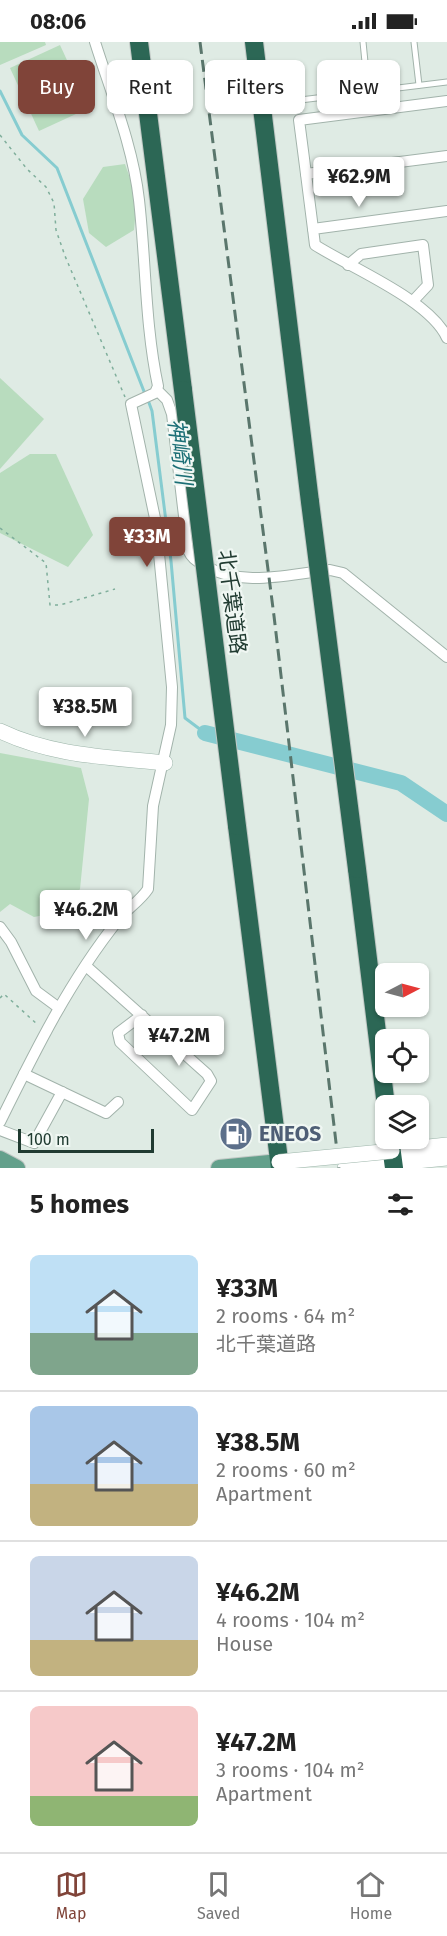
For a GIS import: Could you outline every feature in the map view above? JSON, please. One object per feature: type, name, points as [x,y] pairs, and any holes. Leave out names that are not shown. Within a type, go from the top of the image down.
[{"type":"highway","name":"北千葉道路","points":[[139,42],[279,1165]]},
{"type":"highway","points":[[254,42],[385,1095]]},
{"type":"main road","points":[[0,731],[22,741],[56,751],[165,763]]},
{"type":"main road","points":[[345,1168],[392,1155],[447,1145]]},
{"type":"main road","points":[[219,1168],[392,1155],[447,1158]]},
{"type":"main road","points":[[0,1159],[17,1168]]},
{"type":"street","points":[[95,42],[123,128],[139,198],[155,392]]},
{"type":"street","points":[[447,101],[299,120],[315,245],[413,301],[444,331],[447,338]]},
{"type":"street","points":[[306,174],[447,156]]},
{"type":"street","points":[[313,229],[447,211]]},
{"type":"street","points":[[348,265],[361,254],[423,245],[428,285],[413,301]]},
{"type":"street","points":[[0,1122],[45,1031],[59,1008],[120,917],[148,889],[153,806],[165,763],[171,725],[172,687],[156,523],[136,402],[155,392]]},
{"type":"street","points":[[155,392],[167,400],[172,414],[188,550],[193,559],[212,569],[243,579],[330,570],[343,573],[447,657]]},
{"type":"street","points":[[0,927],[11,942],[36,991],[59,1008]]},
{"type":"street","points":[[0,949],[11,942]]},
{"type":"street","points":[[86,966],[142,1015],[207,1074],[211,1081],[192,1110],[120,1042],[118,1033],[142,1015]]},
{"type":"street","points":[[24,1074],[106,1113],[118,1102]]},
{"type":"street","points":[[0,1130],[34,1143],[62,1092]]},
{"type":"lane","points":[[363,42],[365,60]]},
{"type":"lane","points":[[414,42],[419,85]]},
{"type":"lane","points":[[400,88],[447,82]]},
{"type":"path","points":[[0,135],[27,169],[46,187],[54,203],[56,230],[65,256],[126,402],[136,402]]},
{"type":"path","points":[[0,528],[46,563],[50,605],[60,605],[115,589]]},
{"type":"path","points":[[0,998],[4,994],[45,1031]]},
{"type":"green space","points":[[0,42],[45,42],[46,45],[0,65]]},
{"type":"green space","points":[[60,45],[67,60],[27,60]]},
{"type":"green space","points":[[18,64],[18,85],[10,68]]},
{"type":"green space","points":[[31,114],[76,114],[39,131]]},
{"type":"green space","points":[[125,164],[137,198],[134,230],[106,247],[89,233],[83,199],[103,167]]},
{"type":"green space","points":[[0,378],[44,419],[0,469]]},
{"type":"green space","points":[[30,454],[56,454],[93,535],[68,567],[0,533],[0,473]]},
{"type":"green space","points":[[0,753],[81,768],[89,799],[80,889],[66,911],[34,917],[10,904],[0,912]]},
{"type":"waterway","name":"神崎川","points":[[0,91],[22,135],[57,168],[145,394]]},
{"type":"waterway","name":"神崎川","points":[[148,400],[152,411],[171,561],[185,718],[205,733]]},
{"type":"waterway","name":"神崎川","points":[[205,733],[401,783],[447,814]]},
{"type":"railway","points":[[200,42],[274,616],[339,1168]]},
{"type":"place","name":"ENEOS","points":[[236,1134]]}]
